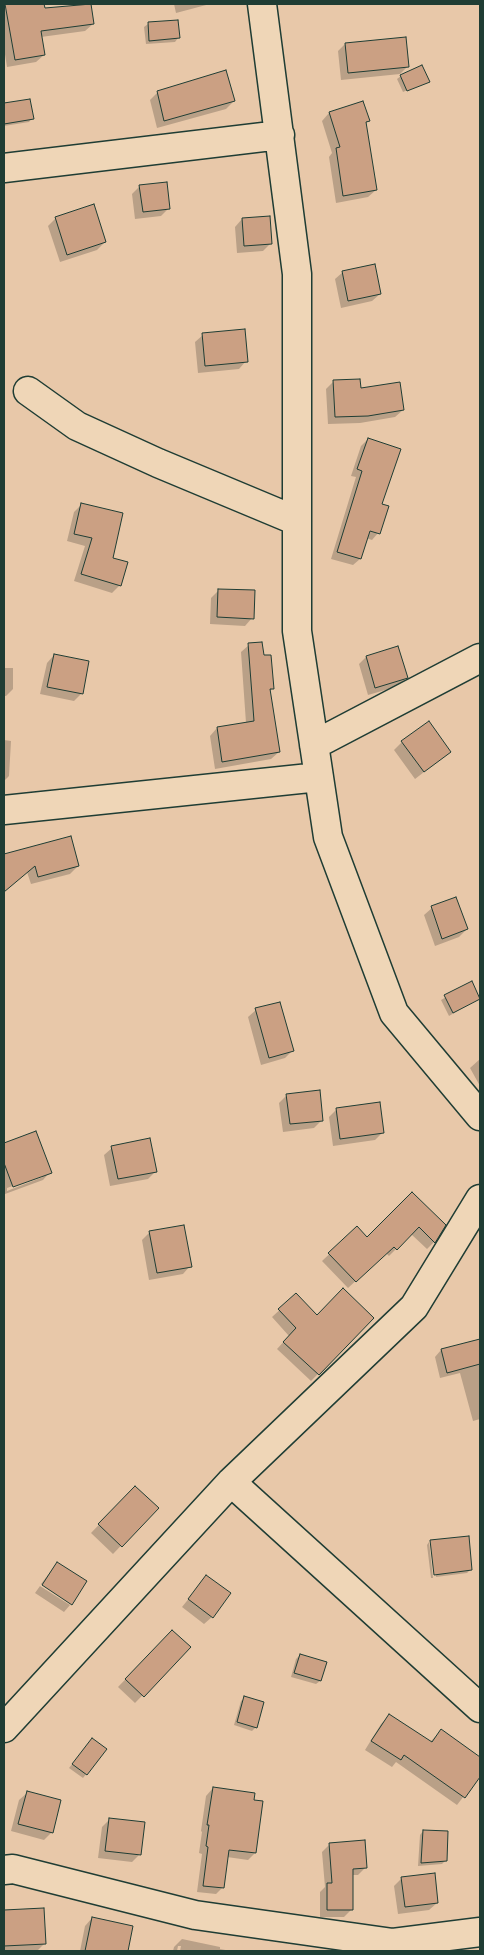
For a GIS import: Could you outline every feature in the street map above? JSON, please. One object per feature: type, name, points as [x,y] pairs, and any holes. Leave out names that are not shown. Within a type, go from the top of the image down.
[{"type":"street","points":[[262,4],[298,274],[297,632],[328,837],[394,1013],[480,1116]]},
{"type":"street","points":[[4,168],[280,135]]},
{"type":"street","points":[[28,391],[77,426],[158,463],[297,521]]},
{"type":"street","points":[[314,745],[480,658]]},
{"type":"street","points":[[4,810],[319,776]]},
{"type":"street","points":[[4,1728],[231,1482],[414,1307],[480,1199]]},
{"type":"street","points":[[231,1482],[480,1708]]},
{"type":"street","points":[[4,1870],[13,1869],[195,1915],[392,1943],[480,1932]]},
{"type":"building","points":[[5,4],[44,4],[45,8],[91,4],[94,24],[41,31],[45,55],[15,60]]},
{"type":"building","points":[[178,20],[180,38],[149,41],[148,22]]},
{"type":"building","points":[[406,37],[409,67],[348,73],[345,43]]},
{"type":"building","points":[[422,65],[430,82],[407,91],[400,75]]},
{"type":"building","points":[[226,70],[235,101],[164,121],[157,91]]},
{"type":"building","points":[[30,99],[34,119],[4,124],[4,103]]},
{"type":"building","points":[[363,101],[370,121],[366,122],[377,190],[343,196],[336,148],[340,147],[329,112]]},
{"type":"building","points":[[167,182],[170,209],[143,212],[139,185]]},
{"type":"building","points":[[94,204],[106,242],[67,255],[55,217]]},
{"type":"building","points":[[270,216],[272,244],[244,246],[242,218]]},
{"type":"building","points":[[375,264],[381,294],[348,301],[342,271]]},
{"type":"building","points":[[245,329],[248,362],[205,366],[202,333]]},
{"type":"building","points":[[360,379],[361,388],[400,382],[404,410],[368,416],[335,417],[333,380]]},
{"type":"building","points":[[368,438],[401,449],[382,504],[389,506],[380,534],[370,531],[361,559],[337,552],[362,471],[357,469]]},
{"type":"building","points":[[81,503],[123,513],[113,558],[128,562],[121,586],[81,574],[92,538],[74,534]]},
{"type":"building","points":[[218,589],[255,590],[254,619],[217,617]]},
{"type":"building","points":[[262,642],[264,655],[271,655],[274,689],[270,689],[280,752],[222,762],[217,727],[254,721],[248,643]]},
{"type":"building","points":[[398,646],[408,678],[375,688],[366,656]]},
{"type":"building","points":[[54,654],[89,661],[83,694],[47,687]]},
{"type":"building","points":[[429,721],[451,752],[424,772],[401,741]]},
{"type":"building","points":[[71,836],[79,866],[38,877],[35,866],[4,892],[4,854]]},
{"type":"building","points":[[456,897],[468,929],[442,939],[431,906]]},
{"type":"building","points":[[472,981],[480,999],[453,1013],[444,995]]},
{"type":"building","points":[[280,1002],[294,1051],[269,1058],[255,1008]]},
{"type":"building","points":[[320,1090],[323,1121],[290,1124],[286,1094]]},
{"type":"building","points":[[380,1102],[384,1133],[340,1139],[336,1108]]},
{"type":"building","points":[[36,1131],[52,1173],[13,1187],[4,1163],[4,1143]]},
{"type":"building","points":[[150,1138],[157,1172],[118,1179],[111,1146]]},
{"type":"building","points":[[412,1192],[446,1225],[435,1243],[419,1227],[397,1250],[394,1247],[356,1282],[328,1253],[357,1226],[367,1237]]},
{"type":"building","points":[[184,1225],[192,1267],[157,1273],[149,1231]]},
{"type":"building","points":[[343,1288],[374,1318],[319,1375],[283,1342],[296,1328],[278,1309],[296,1293],[317,1315]]},
{"type":"building","points":[[480,1339],[480,1364],[447,1373],[441,1349]]},
{"type":"building","points":[[135,1486],[159,1508],[122,1547],[98,1524]]},
{"type":"building","points":[[469,1536],[472,1570],[434,1575],[430,1540]]},
{"type":"building","points":[[57,1562],[87,1581],[72,1605],[42,1585]]},
{"type":"building","points":[[206,1575],[231,1593],[213,1618],[188,1599]]},
{"type":"building","points":[[172,1630],[191,1647],[144,1697],[125,1679]]},
{"type":"building","points":[[300,1654],[327,1662],[321,1681],[294,1673]]},
{"type":"building","points":[[244,1696],[264,1702],[257,1728],[237,1722]]},
{"type":"building","points":[[389,1714],[432,1742],[441,1729],[480,1757],[480,1777],[465,1798],[404,1755],[401,1760],[371,1741]]},
{"type":"building","points":[[92,1738],[107,1749],[87,1775],[72,1764]]},
{"type":"building","points":[[213,1787],[255,1793],[254,1800],[263,1801],[256,1853],[229,1850],[224,1888],[203,1886],[208,1847],[206,1846],[209,1825],[207,1825]]},
{"type":"building","points":[[27,1791],[61,1800],[53,1833],[18,1824]]},
{"type":"building","points":[[109,1818],[145,1822],[141,1855],[105,1851]]},
{"type":"building","points":[[423,1830],[448,1831],[447,1861],[421,1863]]},
{"type":"building","points":[[365,1840],[367,1868],[353,1869],[353,1910],[327,1910],[327,1883],[332,1883],[329,1843]]},
{"type":"building","points":[[435,1873],[438,1903],[405,1907],[401,1877]]},
{"type":"building","points":[[44,1908],[46,1944],[4,1946],[4,1910]]},
{"type":"building","points":[[92,1917],[133,1926],[128,1951],[85,1951]]}]
